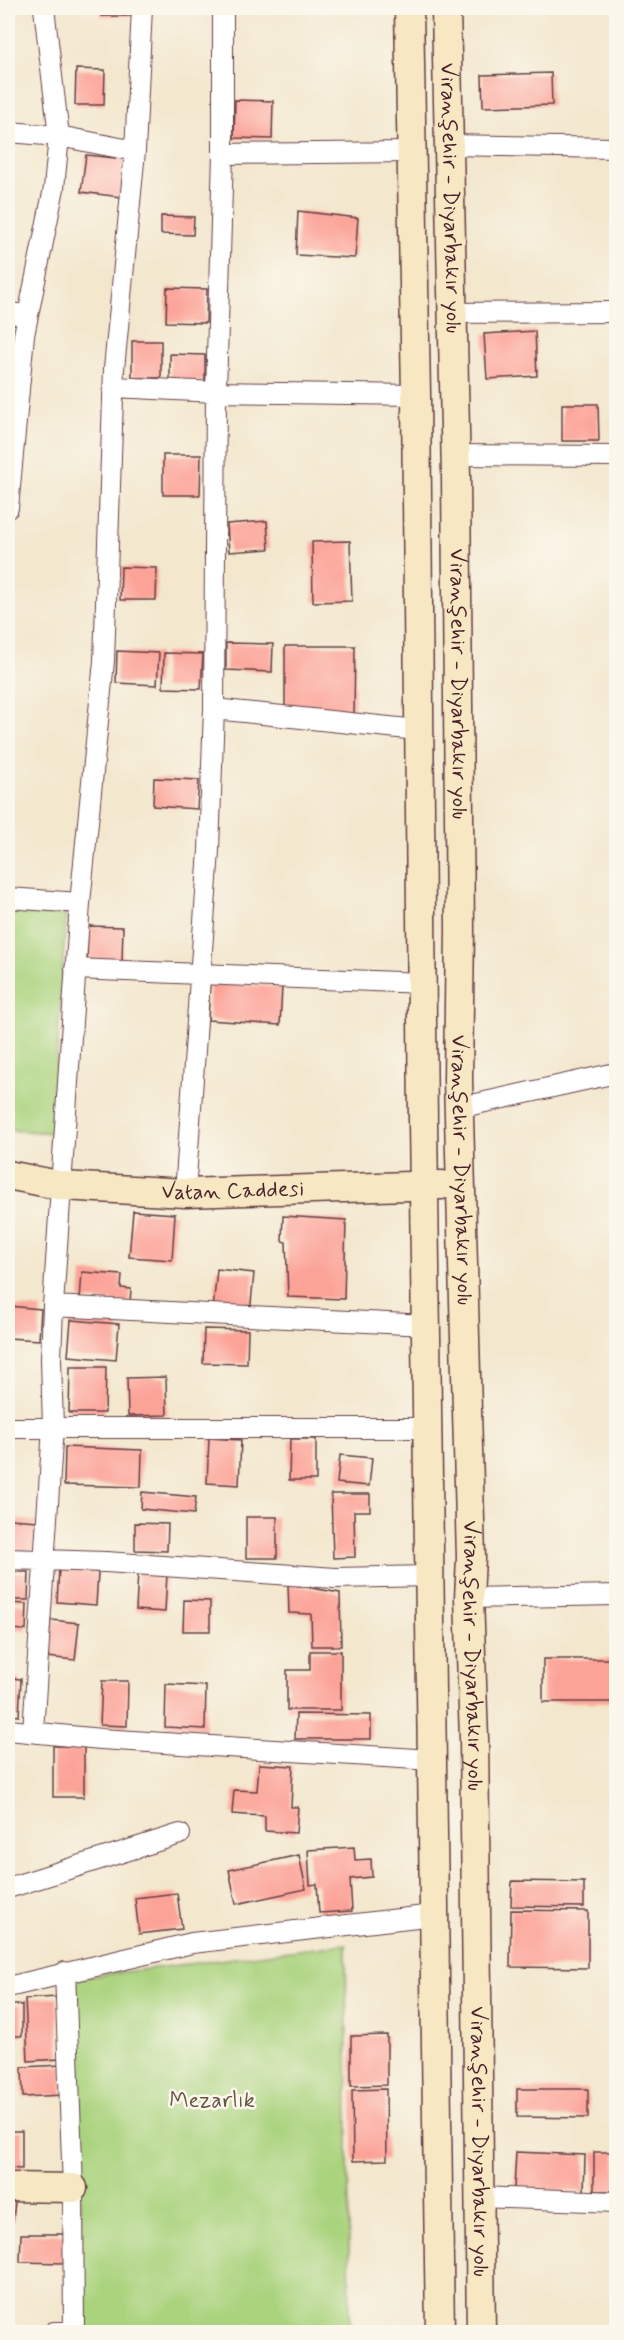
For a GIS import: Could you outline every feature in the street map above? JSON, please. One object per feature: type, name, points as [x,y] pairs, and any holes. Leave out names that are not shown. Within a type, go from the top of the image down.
[{"type":"main road","name":"Viranşehir - Diyarbakır yolu","points":[[409,8],[416,395],[418,730],[440,2332]]},
{"type":"main road","name":"Viranşehir - Diyarbakır yolu","points":[[446,8],[455,455],[460,930],[458,1108],[471,1558],[469,1598],[474,1739],[481,2332]]},
{"type":"main road","name":"Vatan Caddesi","points":[[8,1175],[63,1186],[185,1193],[460,1184]]},
{"type":"main road","points":[[8,2187],[73,2188]]},
{"type":"street","points":[[8,508],[24,335],[54,188],[59,136],[44,8]]},
{"type":"street","points":[[33,1732],[53,1427],[51,1359],[53,1306],[63,1186],[80,903],[104,661],[114,387],[135,151],[142,8]]},
{"type":"street","points":[[185,1193],[209,850],[214,709],[216,392],[223,154],[223,8]]},
{"type":"street","points":[[8,132],[59,136],[135,151]]},
{"type":"street","points":[[450,145],[616,148]]},
{"type":"street","points":[[223,154],[411,152]]},
{"type":"street","points":[[452,313],[616,312]]},
{"type":"street","points":[[8,313],[28,315]]},
{"type":"street","points":[[114,387],[216,392],[416,395]]},
{"type":"street","points":[[455,455],[616,456]]},
{"type":"street","points":[[214,709],[418,730]]},
{"type":"street","points":[[8,898],[80,903]]},
{"type":"street","points":[[75,969],[423,983]]},
{"type":"street","points":[[458,1108],[616,1073]]},
{"type":"street","points":[[53,1306],[426,1325]]},
{"type":"street","points":[[8,1428],[427,1428]]},
{"type":"street","points":[[8,1559],[106,1562],[335,1578],[429,1576]]},
{"type":"street","points":[[469,1598],[616,1595]]},
{"type":"street","points":[[8,1730],[432,1760]]},
{"type":"street","points":[[8,1888],[180,1834]]},
{"type":"street","points":[[8,1987],[192,1943],[434,1915]]},
{"type":"street","points":[[54,2332],[74,2332],[73,2188],[65,1972]]},
{"type":"street","points":[[479,2197],[616,2202]]},
{"type":"green space","points":[[8,912],[66,915],[52,1133],[8,1130]]},
{"type":"green space","name":"Mezarlık","points":[[346,1944],[350,2332],[83,2332],[74,1985],[77,1978]]},
{"type":"building","points":[[101,8],[132,8],[131,16],[101,16]]},
{"type":"building","points":[[76,69],[105,70],[104,105],[75,105]]},
{"type":"building","points":[[551,73],[552,105],[483,107],[482,75]]},
{"type":"building","points":[[235,100],[273,101],[272,139],[234,138]]},
{"type":"building","points":[[86,155],[125,159],[121,197],[81,192]]},
{"type":"building","points":[[298,211],[358,218],[355,258],[296,255]]},
{"type":"building","points":[[161,216],[194,217],[193,235],[161,234]]},
{"type":"building","points":[[167,288],[207,289],[206,323],[166,322]]},
{"type":"building","points":[[535,331],[537,376],[487,379],[484,334]]},
{"type":"building","points":[[132,341],[161,341],[161,378],[132,378]]},
{"type":"building","points":[[170,354],[205,355],[205,382],[170,382]]},
{"type":"building","points":[[562,404],[598,404],[599,441],[562,441]]},
{"type":"building","points":[[163,455],[201,455],[200,495],[163,495]]},
{"type":"building","points":[[267,521],[269,549],[229,552],[227,524]]},
{"type":"building","points":[[350,541],[352,601],[313,602],[312,542]]},
{"type":"building","points":[[121,567],[157,568],[156,600],[120,600]]},
{"type":"building","points":[[226,643],[273,644],[272,672],[226,670]]},
{"type":"building","points":[[285,646],[355,646],[354,715],[285,710]]},
{"type":"building","points":[[117,651],[159,653],[157,685],[116,683]]},
{"type":"building","points":[[164,653],[203,654],[201,689],[163,688]]},
{"type":"building","points":[[154,778],[199,780],[197,809],[153,806]]},
{"type":"building","points":[[88,926],[123,927],[122,962],[87,961]]},
{"type":"building","points":[[210,982],[282,987],[280,1025],[208,1020]]},
{"type":"building","points":[[133,1211],[175,1214],[172,1260],[129,1257]]},
{"type":"building","points":[[283,1216],[346,1220],[344,1299],[288,1297],[286,1242],[282,1241]]},
{"type":"building","points":[[217,1269],[254,1273],[250,1313],[213,1309]]},
{"type":"building","points":[[82,1272],[122,1275],[121,1288],[131,1289],[130,1303],[80,1300]]},
{"type":"building","points":[[8,1306],[41,1309],[39,1340],[8,1338]]},
{"type":"building","points":[[71,1320],[119,1324],[116,1360],[68,1356]]},
{"type":"building","points":[[204,1329],[248,1330],[247,1364],[203,1363]]},
{"type":"building","points":[[70,1367],[106,1367],[105,1413],[69,1413]]},
{"type":"building","points":[[166,1377],[167,1415],[128,1416],[127,1378]]},
{"type":"building","points":[[209,1438],[241,1440],[239,1485],[207,1483]]},
{"type":"building","points":[[290,1439],[316,1439],[316,1480],[289,1480]]},
{"type":"building","points":[[65,1447],[142,1450],[141,1487],[64,1485]]},
{"type":"building","points":[[340,1455],[372,1458],[369,1486],[337,1483]]},
{"type":"building","points":[[142,1492],[196,1497],[194,1514],[141,1509]]},
{"type":"building","points":[[331,1494],[370,1494],[370,1511],[354,1511],[355,1557],[333,1558]]},
{"type":"building","points":[[246,1517],[277,1517],[277,1558],[246,1558]]},
{"type":"building","points":[[10,1519],[38,1521],[36,1551],[8,1549]]},
{"type":"building","points":[[135,1523],[168,1524],[167,1551],[135,1550]]},
{"type":"building","points":[[59,1569],[98,1572],[96,1605],[57,1602]]},
{"type":"building","points":[[138,1571],[167,1573],[165,1612],[136,1610]]},
{"type":"building","points":[[8,1572],[29,1572],[28,1600],[8,1600]]},
{"type":"building","points":[[288,1584],[340,1593],[341,1646],[312,1646],[311,1614],[289,1613]]},
{"type":"building","points":[[184,1600],[210,1601],[210,1631],[183,1631]]},
{"type":"building","points":[[8,1603],[27,1604],[26,1630],[8,1629]]},
{"type":"building","points":[[51,1620],[79,1623],[75,1660],[46,1657]]},
{"type":"building","points":[[310,1651],[341,1651],[341,1710],[287,1710],[287,1670],[310,1670]]},
{"type":"building","points":[[543,1659],[616,1659],[616,1702],[543,1702]]},
{"type":"building","points":[[8,1678],[21,1679],[19,1716],[8,1715]]},
{"type":"building","points":[[102,1681],[128,1681],[127,1726],[100,1725]]},
{"type":"building","points":[[166,1684],[206,1686],[205,1729],[165,1727]]},
{"type":"building","points":[[296,1714],[371,1715],[371,1739],[295,1739]]},
{"type":"building","points":[[53,1746],[84,1746],[84,1797],[53,1797]]},
{"type":"building","points":[[259,1764],[293,1766],[291,1807],[298,1807],[296,1833],[265,1831],[265,1816],[232,1814],[234,1790],[257,1791]]},
{"type":"building","points":[[354,1847],[355,1860],[371,1859],[372,1877],[350,1879],[352,1911],[319,1913],[317,1884],[310,1885],[308,1850]]},
{"type":"building","points":[[299,1855],[306,1889],[236,1904],[229,1870]]},
{"type":"building","points":[[512,1881],[584,1882],[584,1907],[511,1906]]},
{"type":"building","points":[[177,1893],[182,1929],[139,1934],[135,1898]]},
{"type":"building","points":[[511,1910],[588,1911],[588,1968],[510,1967]]},
{"type":"building","points":[[57,1997],[60,2059],[28,2061],[25,1999]]},
{"type":"building","points":[[8,2005],[22,2005],[22,2036],[8,2036]]},
{"type":"building","points":[[387,2035],[387,2085],[351,2086],[351,2036]]},
{"type":"building","points":[[62,2065],[63,2095],[23,2097],[22,2067]]},
{"type":"building","points":[[386,2089],[387,2160],[353,2161],[352,2090]]},
{"type":"building","points":[[517,2089],[588,2089],[588,2118],[517,2117]]},
{"type":"building","points":[[8,2131],[22,2131],[22,2169],[8,2168]]},
{"type":"building","points":[[516,2152],[585,2155],[584,2192],[514,2189]]},
{"type":"building","points":[[594,2152],[616,2152],[616,2191],[594,2191]]},
{"type":"building","points":[[8,2201],[15,2202],[13,2221],[8,2221]]},
{"type":"building","points":[[21,2234],[65,2234],[64,2263],[20,2262]]}]
